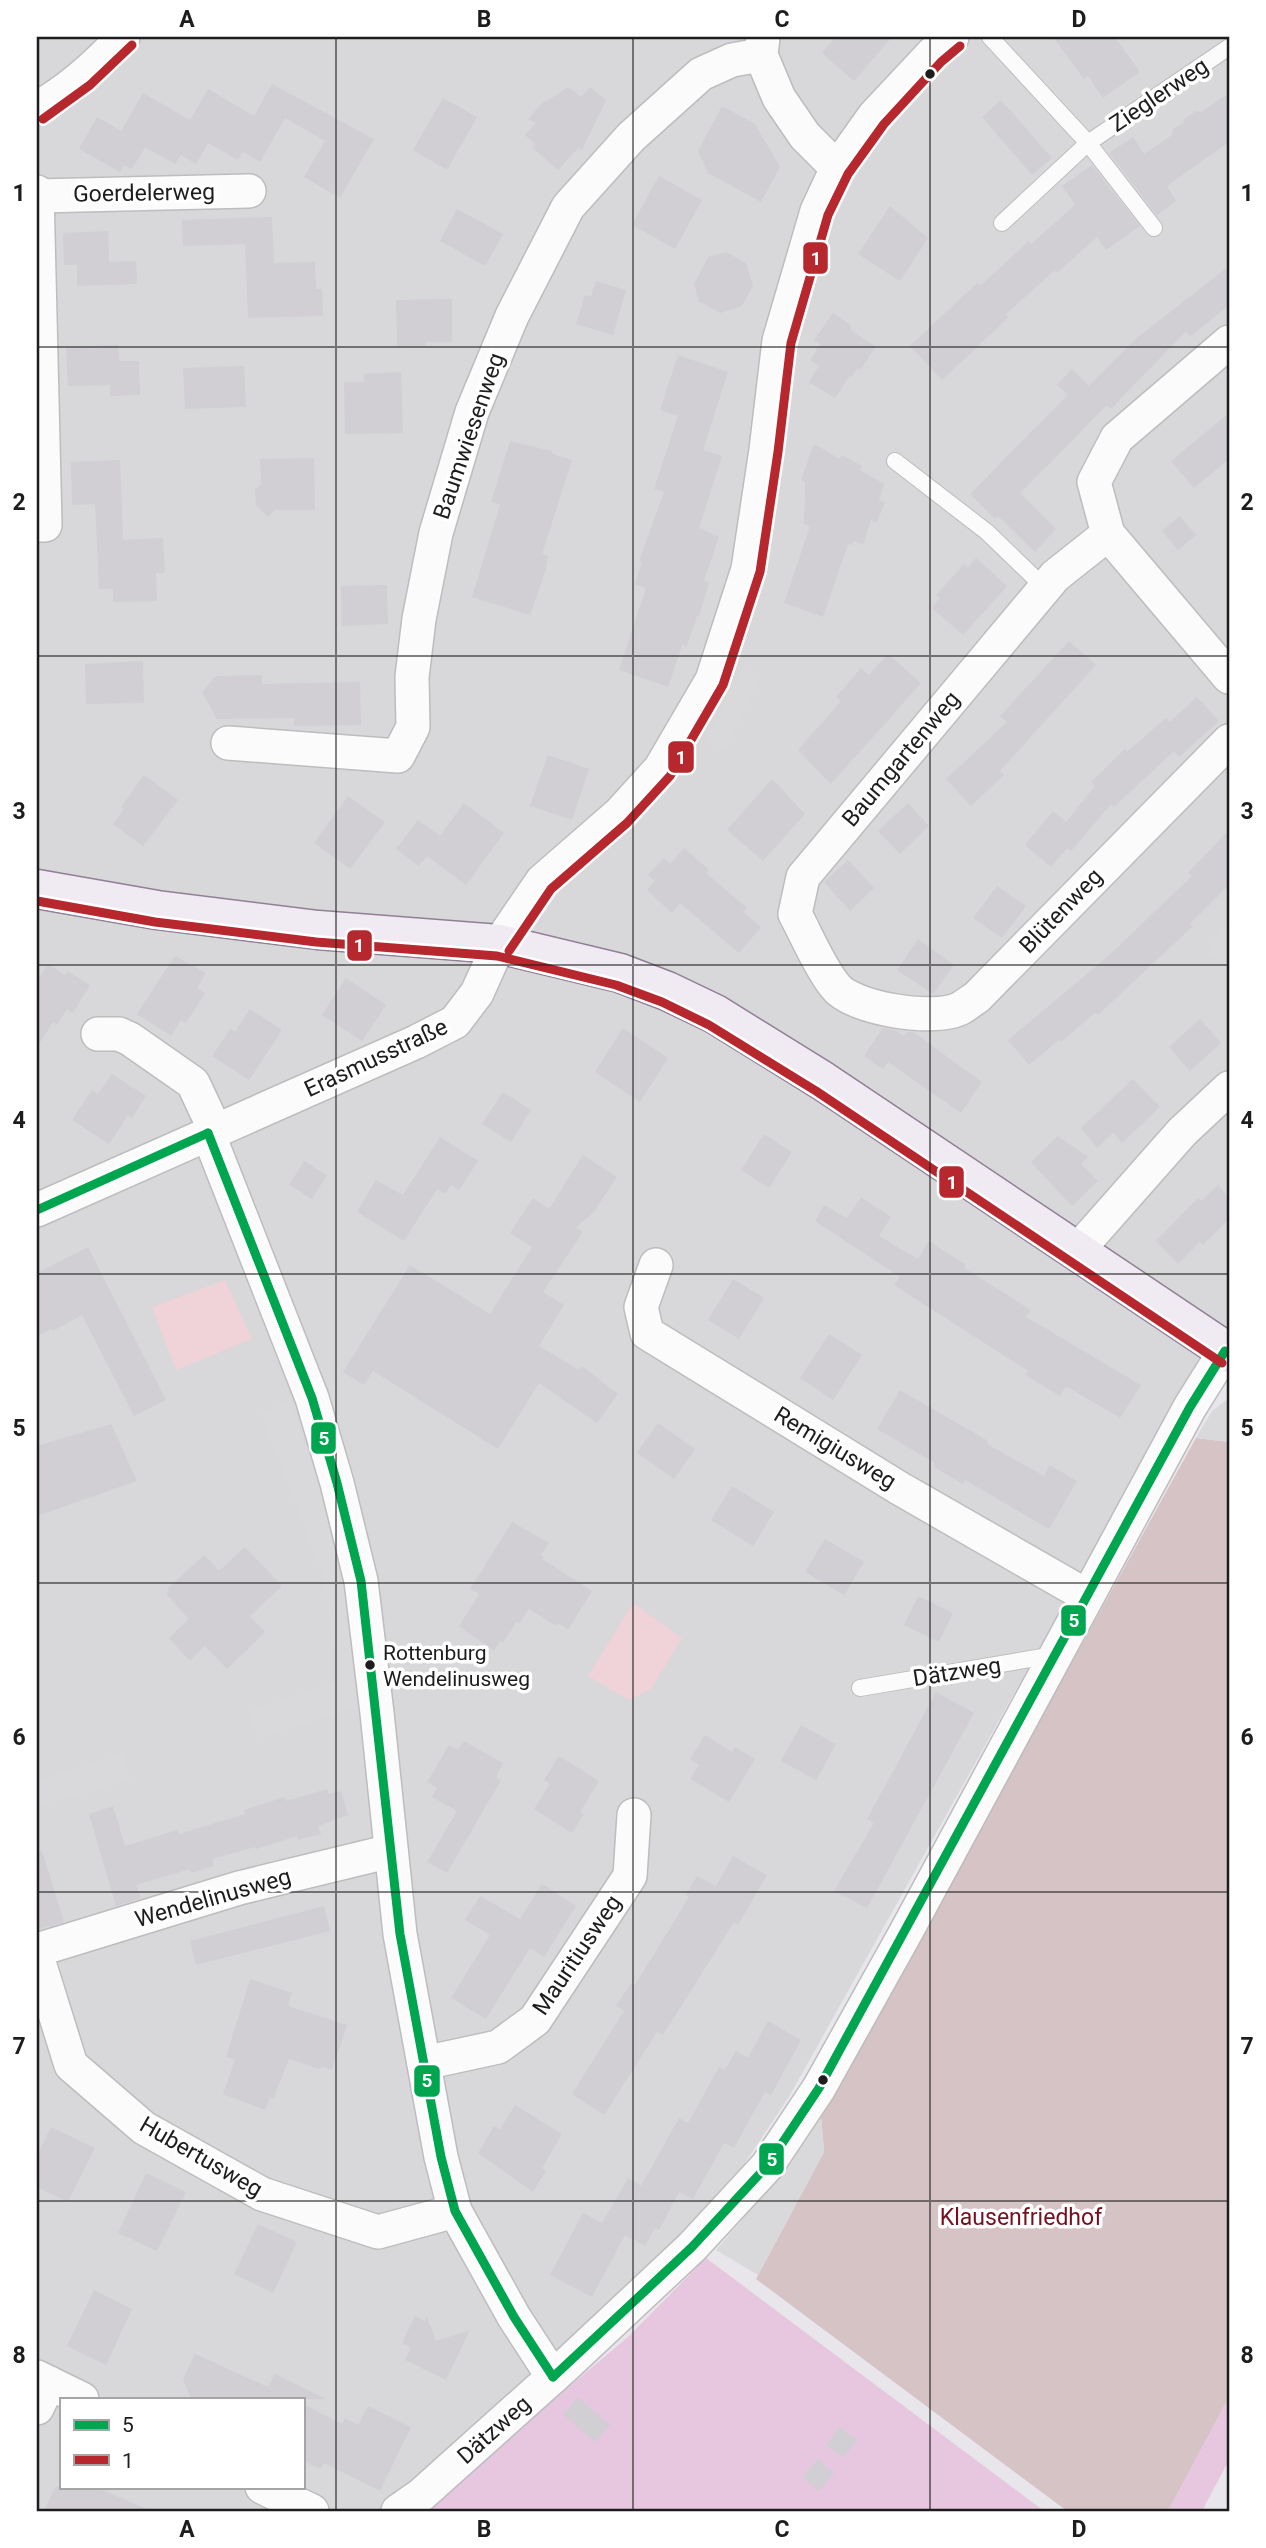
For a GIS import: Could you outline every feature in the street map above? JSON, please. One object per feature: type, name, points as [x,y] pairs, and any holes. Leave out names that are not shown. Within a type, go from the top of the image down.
[{"type":"street","points":[[37,108],[51,101],[123,37]]},
{"type":"street","name":"Erasmusstraße","points":[[37,1210],[416,1042],[455,1022],[477,993],[499,944],[542,881],[619,814],[660,769],[712,680],[748,569],[779,341],[817,211],[837,169],[874,116],[933,53],[952,37]]},
{"type":"street","points":[[762,46],[779,98],[806,136],[837,169]]},
{"type":"street","name":"Baumwiesenweg","points":[[228,743],[398,756],[413,727],[412,677],[419,619],[436,533],[472,412],[512,316],[568,207],[631,136],[701,74],[762,46]]},
{"type":"street","name":"Goerdelerweg","points":[[38,194],[249,191]]},
{"type":"street","points":[[37,526],[45,525],[38,194]]},
{"type":"street","points":[[1229,342],[1117,438],[1094,482],[1108,534],[1229,677]]},
{"type":"street","name":"Baumgartenweg","points":[[863,1003],[845,996],[834,985],[795,914],[803,877],[1055,576],[1108,534]]},
{"type":"street","name":"Blütenweg","points":[[863,1003],[888,1009],[928,1013],[958,1010],[977,997],[1229,741]]},
{"type":"street","points":[[37,889],[157,910],[278,925],[499,944],[620,973],[667,991],[715,1014],[823,1081],[1227,1352]]},
{"type":"street","points":[[98,1034],[119,1034],[130,1039],[188,1077],[198,1091],[312,1398],[337,1483],[361,1581],[400,1934],[441,2157],[455,2211],[514,2317],[553,2377]]},
{"type":"street","points":[[1077,1251],[1182,1132],[1229,1087]]},
{"type":"street","name":"Remigiusweg","points":[[656,1265],[641,1307],[647,1333],[899,1488],[1087,1596]]},
{"type":"street","name":"Dätzweg","points":[[398,2511],[421,2495],[553,2377],[692,2247],[766,2166],[819,2088],[1190,1408],[1227,1352]]},
{"type":"street","name":"Mauritiusweg","points":[[424,2063],[498,2047],[535,2020],[630,1876],[634,1815]]},
{"type":"street","name":"Wendelinusweg","points":[[37,1950],[239,1888],[391,1851]]},
{"type":"street","name":"Hubertusweg","points":[[37,1956],[71,2064],[144,2129],[262,2194],[378,2232],[455,2211]]},
{"type":"street","points":[[41,2390],[77,2398]]},
{"type":"street","points":[[264,2488],[312,2511]]},
{"type":"lane","name":"Zieglerweg","points":[[990,37],[1088,143],[1154,228]]},
{"type":"lane","name":"Zieglerweg","points":[[1088,143],[1229,47]]},
{"type":"lane","points":[[1002,223],[1088,143]]},
{"type":"lane","points":[[895,461],[987,532],[1045,588]]},
{"type":"lane","name":"Dätzweg","points":[[860,1688],[1054,1655]]},
{"type":"shaded area","points":[[37,37],[1229,37],[1229,1331],[1132,1482],[790,2095],[741,2169],[672,2250],[379,2511],[37,2511]]},
{"type":"shaded area","points":[[743,667],[761,676],[724,750],[705,740]]},
{"type":"shaded area","points":[[1229,918],[1229,968],[1207,952]]},
{"type":"shaded area","points":[[225,1280],[252,1339],[176,1370],[152,1307]]},
{"type":"shaded area","points":[[1229,1398],[1229,1442],[1196,1438],[1212,1411]]},
{"type":"shaded area","points":[[290,1400],[350,1573],[364,1705],[257,1739],[250,1711],[338,1682],[324,1577],[261,1413]]},
{"type":"shaded area","points":[[633,1603],[682,1638],[651,1689],[629,1700],[588,1676]]},
{"type":"shaded area","points":[[124,1754],[131,1779],[37,1807],[37,1780]]},
{"type":"shaded area","points":[[821,2116],[824,2152],[758,2275],[716,2250],[776,2181]]},
{"type":"shaded area","points":[[706,2258],[1044,2511],[422,2511],[629,2336]]},
{"type":"shaded area","points":[[1229,2397],[1229,2460],[1202,2511],[1168,2511]]},
{"type":"green space","name":"Klausenfriedhof","points":[[1196,1438],[1229,1442],[1229,2397],[1168,2511],[1067,2511],[756,2279],[824,2152],[821,2116]]},
{"type":"building","points":[[836,37],[892,37],[854,81],[822,53]]},
{"type":"building","points":[[1053,37],[1115,37],[1140,72],[1103,98],[1088,76],[1084,79]]},
{"type":"building","points":[[272,84],[374,139],[340,198],[304,177],[325,141],[285,118],[260,162],[243,152],[238,160],[208,143],[196,164],[181,155],[175,164],[145,147],[132,169],[124,165],[120,172],[79,149],[97,117],[121,131],[143,93],[190,120],[208,89],[254,116]]},
{"type":"building","points":[[568,87],[581,97],[590,87],[606,100],[582,150],[578,148],[558,170],[532,147],[535,144],[525,135],[536,123],[528,119],[544,101]]},
{"type":"building","points":[[1229,93],[1229,142],[1167,186],[1176,201],[1157,215],[1109,153],[1133,137],[1144,154],[1172,135],[1173,129],[1184,122],[1183,120],[1196,111],[1201,112]]},
{"type":"building","points":[[443,98],[477,117],[447,170],[413,150]]},
{"type":"building","points":[[1001,100],[1052,158],[1032,175],[982,117]]},
{"type":"building","points":[[722,106],[755,124],[780,167],[761,202],[708,173],[698,151]]},
{"type":"building","points":[[1092,165],[1140,226],[1106,250],[1097,237],[1006,314],[1009,317],[942,380],[910,346],[977,283],[980,286],[1029,241],[1031,244],[1075,205],[1062,186]]},
{"type":"building","points":[[659,176],[702,200],[675,249],[632,225]]},
{"type":"building","points":[[890,206],[928,238],[900,281],[858,254]]},
{"type":"building","points":[[457,209],[503,234],[485,266],[440,241]]},
{"type":"building","points":[[272,217],[274,263],[315,262],[316,289],[322,289],[323,316],[248,318],[245,244],[183,246],[182,220]]},
{"type":"building","points":[[108,231],[109,262],[136,261],[137,284],[77,286],[77,265],[64,265],[63,233]]},
{"type":"building","points":[[726,252],[746,263],[753,286],[742,306],[720,313],[699,301],[694,284],[708,257]]},
{"type":"building","points":[[1229,266],[1229,305],[1190,337],[1186,331],[1111,409],[1107,405],[1020,493],[1056,529],[1035,552],[998,516],[995,519],[970,494],[1068,395],[1057,385],[1072,369],[1089,386],[1138,337]]},
{"type":"building","points":[[596,281],[626,290],[613,335],[576,324],[585,295],[591,296]]},
{"type":"building","points":[[452,299],[452,342],[425,342],[426,346],[397,347],[396,300]]},
{"type":"building","points":[[833,313],[850,324],[851,330],[876,347],[835,398],[809,382],[819,366],[810,360],[820,344],[814,340]]},
{"type":"building","points":[[118,345],[119,361],[139,361],[140,395],[110,396],[110,385],[68,386],[66,347]]},
{"type":"building","points":[[678,355],[728,372],[703,450],[722,456],[699,528],[719,537],[704,581],[709,583],[699,616],[686,648],[683,643],[668,687],[619,670],[646,588],[635,584],[642,562],[639,561],[664,492],[654,489],[678,416],[660,410]]},
{"type":"building","points":[[244,366],[246,407],[185,409],[183,368]]},
{"type":"building","points":[[401,372],[403,433],[345,434],[344,382],[364,382],[364,374]]},
{"type":"building","points":[[1229,413],[1229,459],[1194,488],[1171,461]]},
{"type":"building","points":[[510,441],[552,451],[553,454],[572,460],[542,554],[548,556],[546,569],[530,615],[472,597],[500,505],[491,502]]},
{"type":"building","points":[[814,444],[840,459],[842,455],[862,466],[860,470],[884,484],[879,500],[885,502],[877,522],[871,520],[863,545],[854,541],[852,545],[848,544],[823,617],[784,603],[810,526],[804,524],[805,482],[801,480]]},
{"type":"building","points":[[314,458],[315,510],[274,510],[268,517],[256,505],[255,490],[261,484],[260,459]]},
{"type":"building","points":[[120,460],[123,540],[163,538],[165,573],[156,573],[157,601],[113,602],[113,589],[99,589],[95,504],[72,505],[71,462]]},
{"type":"building","points":[[1180,516],[1196,535],[1178,550],[1162,531]]},
{"type":"building","points":[[976,558],[1007,586],[963,635],[932,608],[940,598],[936,595],[964,564],[968,568]]},
{"type":"building","points":[[387,585],[388,624],[342,626],[341,586]]},
{"type":"building","points":[[1069,641],[1096,665],[1000,771],[1004,775],[971,806],[946,779],[1007,722],[1000,716]]},
{"type":"building","points":[[888,654],[921,683],[831,784],[798,750],[841,701],[836,697],[861,668],[869,675]]},
{"type":"building","points":[[143,661],[144,703],[86,704],[85,664]]},
{"type":"building","points":[[262,675],[262,684],[360,682],[361,725],[294,726],[294,718],[217,719],[202,692],[216,676]]},
{"type":"building","points":[[1197,697],[1219,721],[1179,757],[1174,751],[1114,807],[1111,804],[1071,851],[1067,848],[1051,867],[1025,845],[1053,811],[1066,822],[1095,786],[1091,782],[1125,749],[1127,752],[1166,718],[1170,722]]},
{"type":"building","points":[[548,755],[589,769],[572,820],[530,806]]},
{"type":"building","points":[[144,775],[178,800],[143,846],[113,824],[124,809],[121,807]]},
{"type":"building","points":[[772,779],[805,814],[763,861],[727,830]]},
{"type":"building","points":[[348,796],[385,822],[350,869],[314,843]]},
{"type":"building","points":[[464,803],[504,833],[466,885],[427,856],[419,866],[396,849],[418,820],[440,836]]},
{"type":"building","points":[[908,803],[929,826],[900,854],[878,831]]},
{"type":"building","points":[[1229,830],[1229,885],[1190,924],[1193,926],[1098,1015],[1096,1012],[1029,1065],[1008,1040],[1106,958],[1192,876],[1188,873]]},
{"type":"building","points":[[684,848],[709,870],[706,873],[747,908],[743,912],[761,927],[739,953],[680,903],[672,913],[647,890],[655,881],[648,875],[664,858],[670,864]]},
{"type":"building","points":[[848,860],[874,888],[850,911],[824,882]]},
{"type":"building","points":[[997,886],[1026,906],[1002,938],[973,918]]},
{"type":"building","points":[[918,939],[954,965],[933,994],[897,970]]},
{"type":"building","points":[[175,956],[206,973],[197,988],[205,993],[186,1023],[181,1020],[171,1036],[137,1014]]},
{"type":"building","points":[[48,964],[65,975],[68,971],[90,985],[73,1013],[67,1009],[57,1025],[53,1022],[37,1047],[37,981]]},
{"type":"building","points":[[346,978],[386,1005],[362,1041],[322,1015]]},
{"type":"building","points":[[250,1009],[282,1030],[249,1080],[212,1056],[231,1028],[235,1032]]},
{"type":"building","points":[[1200,1019],[1221,1043],[1190,1071],[1169,1047]]},
{"type":"building","points":[[623,1028],[668,1058],[640,1102],[595,1072]]},
{"type":"building","points":[[883,1028],[895,1030],[904,1036],[907,1032],[913,1032],[982,1082],[961,1113],[888,1062],[883,1069],[864,1056]]},
{"type":"building","points":[[112,1074],[146,1096],[132,1118],[128,1115],[109,1144],[72,1120],[92,1090],[98,1094]]},
{"type":"building","points":[[1133,1079],[1160,1107],[1122,1143],[1113,1133],[1097,1148],[1081,1128]]},
{"type":"building","points":[[503,1092],[531,1110],[511,1142],[482,1124]]},
{"type":"building","points":[[764,1134],[792,1152],[769,1188],[741,1170]]},
{"type":"building","points":[[1058,1136],[1088,1157],[1081,1164],[1098,1181],[1072,1206],[1031,1162]]},
{"type":"building","points":[[440,1137],[478,1161],[459,1190],[451,1185],[445,1194],[437,1189],[404,1241],[357,1212],[376,1180],[403,1195]]},
{"type":"building","points":[[583,1155],[617,1177],[594,1212],[576,1227],[583,1232],[543,1292],[564,1305],[539,1346],[579,1370],[582,1366],[618,1394],[597,1423],[539,1383],[498,1449],[373,1371],[364,1385],[343,1372],[410,1265],[490,1314],[532,1247],[510,1233],[533,1198],[549,1209]]},
{"type":"building","points":[[304,1161],[327,1175],[312,1199],[289,1185]]},
{"type":"building","points":[[1218,1185],[1229,1197],[1229,1219],[1203,1245],[1200,1242],[1178,1264],[1156,1241],[1198,1198],[1201,1201]]},
{"type":"building","points":[[861,1197],[891,1217],[879,1236],[918,1259],[929,1241],[966,1265],[964,1268],[1031,1310],[1026,1317],[1141,1385],[1120,1418],[1066,1386],[1060,1396],[1025,1375],[1028,1371],[894,1285],[900,1277],[815,1221],[824,1205],[847,1218]]},
{"type":"building","points":[[88,1247],[166,1400],[134,1416],[82,1315],[53,1331],[52,1329],[37,1336],[37,1273]]},
{"type":"building","points":[[733,1279],[764,1298],[739,1339],[708,1320]]},
{"type":"building","points":[[829,1334],[862,1355],[833,1400],[800,1378]]},
{"type":"building","points":[[900,1390],[1044,1476],[1050,1465],[1077,1481],[1049,1529],[965,1480],[963,1484],[934,1467],[935,1463],[877,1429]]},
{"type":"building","points":[[658,1423],[695,1449],[674,1479],[637,1453]]},
{"type":"building","points":[[111,1424],[137,1481],[37,1516],[37,1446]]},
{"type":"building","points":[[732,1486],[774,1512],[753,1546],[711,1520]]},
{"type":"building","points":[[512,1522],[549,1543],[541,1555],[544,1557],[542,1559],[592,1591],[568,1630],[558,1623],[556,1626],[529,1609],[494,1651],[459,1626],[479,1594],[470,1589]]},
{"type":"building","points":[[825,1539],[864,1562],[844,1595],[805,1572]]},
{"type":"building","points":[[245,1547],[282,1586],[250,1616],[265,1632],[227,1669],[205,1646],[190,1661],[169,1638],[189,1619],[166,1594],[169,1591],[167,1589],[204,1555],[219,1571]]},
{"type":"building","points":[[918,1596],[953,1613],[939,1642],[904,1625]]},
{"type":"building","points":[[936,1692],[974,1713],[867,1908],[834,1891],[874,1823],[867,1819]]},
{"type":"building","points":[[801,1725],[836,1744],[816,1780],[781,1761]]},
{"type":"building","points":[[705,1735],[732,1752],[735,1747],[755,1759],[729,1802],[690,1779],[699,1765],[690,1759]]},
{"type":"building","points":[[464,1741],[503,1763],[496,1777],[501,1780],[447,1873],[427,1862],[457,1811],[432,1797],[437,1788],[427,1782],[449,1745],[458,1750]]},
{"type":"building","points":[[559,1756],[599,1781],[580,1812],[584,1814],[572,1833],[534,1809],[550,1784],[544,1780]]},
{"type":"building","points":[[327,1789],[329,1794],[341,1791],[348,1815],[318,1826],[321,1834],[298,1840],[297,1836],[256,1849],[255,1847],[212,1859],[214,1866],[191,1873],[190,1869],[136,1885],[141,1898],[116,1906],[89,1814],[113,1806],[125,1846],[178,1830],[179,1834],[245,1814],[244,1810],[285,1797],[286,1801]]},
{"type":"building","points":[[42,1851],[64,1922],[40,1929],[37,1918],[37,1852]]},
{"type":"building","points":[[733,1856],[767,1875],[738,1925],[734,1922],[663,2035],[657,2032],[604,2115],[572,2094],[624,2011],[616,2006],[631,1983],[635,1985],[689,1897],[686,1895],[697,1876],[716,1886]]},
{"type":"building","points":[[542,1884],[576,1906],[544,1957],[530,1948],[486,2019],[451,1998],[490,1935],[465,1920],[480,1896],[520,1919]]},
{"type":"building","points":[[324,1906],[330,1931],[196,1965],[190,1941]]},
{"type":"building","points":[[250,1979],[292,1993],[288,2005],[291,2007],[347,2025],[332,2070],[289,2059],[273,2099],[270,2098],[265,2110],[223,2094],[235,2060],[226,2057]]},
{"type":"building","points":[[768,2021],[801,2040],[771,2095],[765,2092],[734,2148],[724,2143],[693,2199],[679,2192],[659,2230],[655,2228],[645,2246],[625,2235],[592,2297],[550,2275],[583,2213],[602,2223],[628,2178],[641,2186],[679,2118],[688,2123],[719,2067],[725,2070],[736,2051],[748,2058]]},
{"type":"building","points":[[515,2105],[562,2134],[542,2168],[546,2171],[533,2192],[478,2153],[494,2126],[500,2130]]},
{"type":"building","points":[[51,2127],[95,2148],[68,2202],[37,2187],[37,2156]]},
{"type":"building","points":[[146,2173],[186,2192],[157,2251],[118,2233]]},
{"type":"building","points":[[258,2224],[297,2242],[273,2293],[234,2274]]},
{"type":"building","points":[[94,2290],[132,2309],[106,2365],[67,2346]]},
{"type":"building","points":[[415,2316],[425,2321],[427,2316],[436,2341],[470,2330],[446,2380],[405,2360],[411,2348],[402,2343]]},
{"type":"building","points":[[195,2354],[268,2387],[275,2374],[326,2399],[191,2398],[183,2379]]},
{"type":"building","points":[[578,2397],[610,2425],[595,2442],[563,2414]]},
{"type":"building","points":[[304,2405],[342,2424],[345,2418],[358,2425],[368,2406],[411,2427],[380,2491],[324,2463],[320,2469],[304,2461]]},
{"type":"building","points":[[840,2426],[857,2440],[843,2458],[826,2445]]},
{"type":"building","points":[[818,2459],[834,2473],[819,2491],[802,2477]]},
{"type":"building","points":[[55,2487],[60,2487],[98,2488],[151,2511],[44,2511]]},
{"type":"transit line","name":"1","points":[[43,119],[90,85],[132,45]]},
{"type":"transit line","name":"1","points":[[509,951],[551,889],[627,823],[670,776],[723,685],[760,572],[791,343],[828,215],[848,174],[884,124],[941,62],[960,46]]},
{"type":"transit line","name":"1","points":[[37,901],[155,922],[316,942],[497,956],[616,985],[662,1002],[709,1025],[816,1091],[1222,1363]]},
{"type":"transit line","name":"5","points":[[208,1133],[312,1398],[337,1483],[361,1581],[400,1934],[441,2157],[455,2211],[514,2317],[553,2377]]},
{"type":"transit line","name":"5","points":[[37,1210],[208,1133]]},
{"type":"transit line","name":"5","points":[[553,2377],[692,2247],[767,2166],[819,2088],[1190,1407],[1225,1351]]},
{"type":"place","name":"Rottenburg Wendelinusweg","points":[[370,1665]]}]
